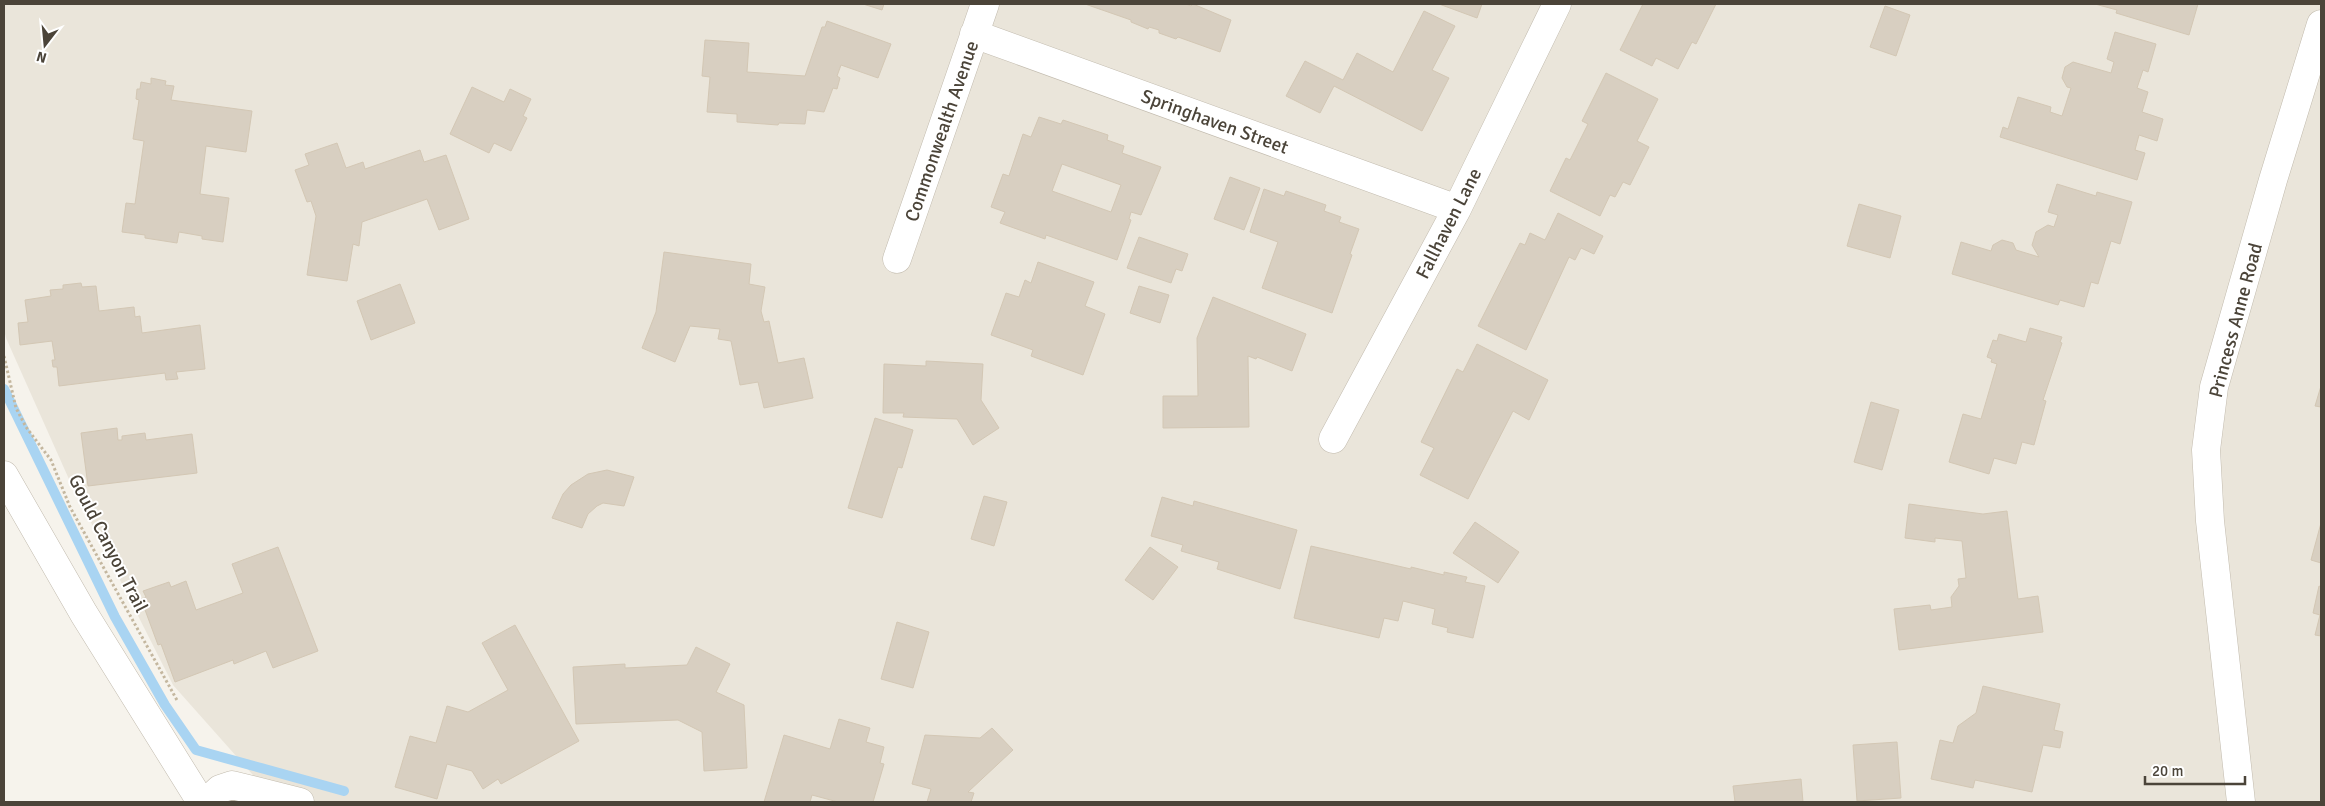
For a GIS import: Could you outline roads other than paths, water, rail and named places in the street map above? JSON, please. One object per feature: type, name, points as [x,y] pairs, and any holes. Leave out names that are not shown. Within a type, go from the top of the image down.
[{"type":"street","name":"Commonwealth Avenue","points":[[897,259],[985,4]]},
{"type":"street","name":"Fallhaven Lane","points":[[1333,439],[1457,209],[1557,4]]},
{"type":"street","name":"Princess Anne Road","points":[[2241,802],[2210,521],[2206,450],[2214,388],[2273,180],[2321,24]]},
{"type":"street","name":"Springhaven Street","points":[[974,34],[1457,209]]},
{"type":"street","points":[[4,474],[84,614],[201,802]]},
{"type":"street","points":[[206,802],[220,789],[232,785],[300,802]]},
{"type":"waterway","points":[[4,389],[115,617],[165,705],[196,750],[344,791]]}]
